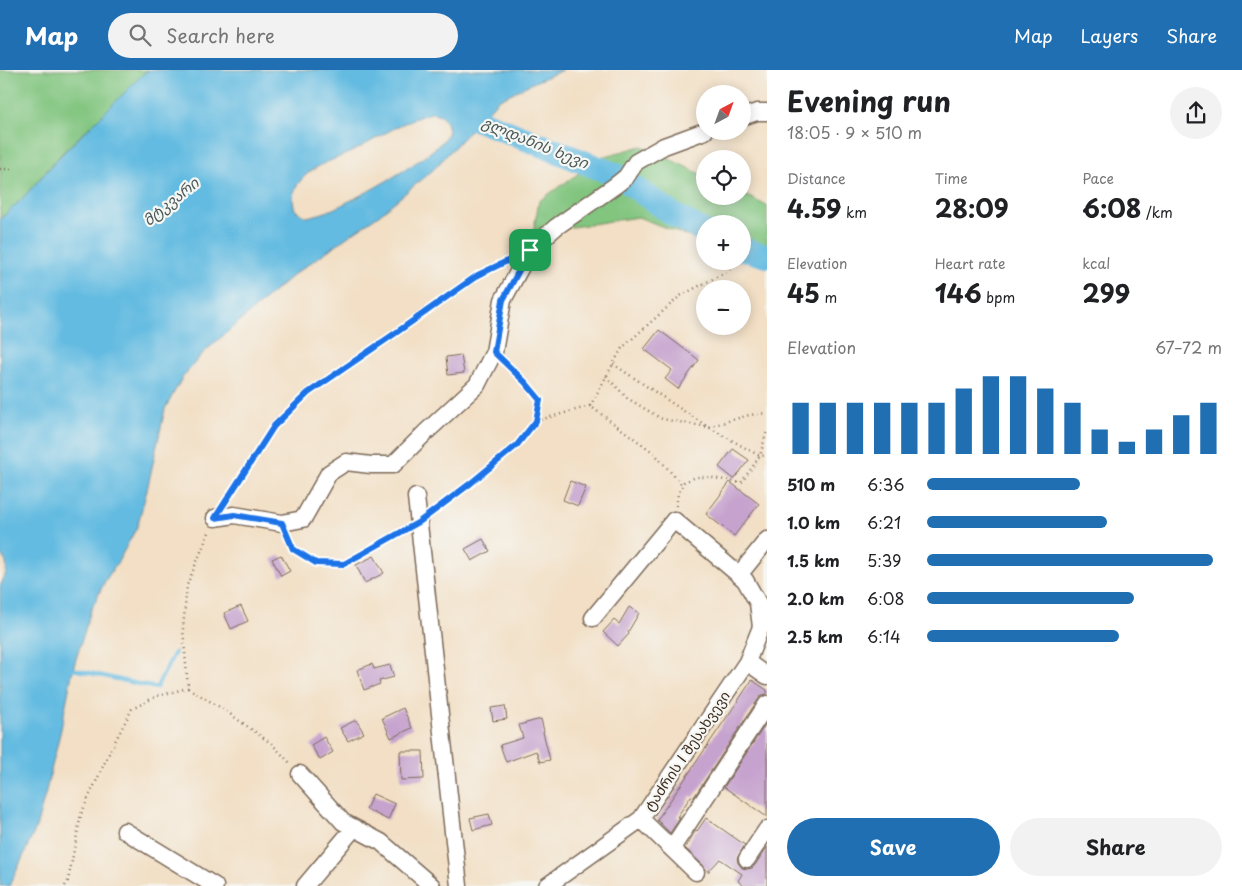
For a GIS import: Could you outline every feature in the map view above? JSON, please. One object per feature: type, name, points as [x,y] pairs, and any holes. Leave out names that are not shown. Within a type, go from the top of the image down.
[{"type":"street","points":[[751,114],[767,112]]},
{"type":"street","points":[[215,518],[234,515],[282,523],[302,519],[329,473],[346,462],[393,465],[478,385],[494,352],[503,300],[530,250],[556,227],[626,177],[636,162],[664,146],[696,134]]},
{"type":"street","points":[[416,497],[458,886]]},
{"type":"street","points":[[593,618],[674,520]]},
{"type":"street","name":"ტაძრის I შესახვევი","points":[[547,886],[641,819],[747,662],[761,627],[758,602],[745,580],[674,520]]},
{"type":"street","points":[[739,575],[767,540]]},
{"type":"street","points":[[747,662],[767,676]]},
{"type":"street","points":[[672,848],[767,704]]},
{"type":"street","points":[[300,774],[343,822],[381,842],[432,886]]},
{"type":"street","points":[[641,819],[696,872]]},
{"type":"street","points":[[305,886],[354,828]]},
{"type":"street","points":[[747,859],[767,829]]},
{"type":"street","points":[[125,831],[215,886]]},
{"type":"path","points":[[0,169],[12,170]]},
{"type":"path","points":[[188,688],[183,629],[187,585],[215,518],[274,426],[308,393],[478,275],[530,250]]},
{"type":"path","points":[[536,421],[590,406],[622,348],[680,296],[730,270]]},
{"type":"path","points":[[282,523],[293,549],[316,563],[344,564],[419,522],[471,483],[517,445],[536,421],[540,400],[525,382],[494,352]]},
{"type":"path","points":[[613,364],[708,427],[760,456],[767,455]]},
{"type":"path","points":[[606,376],[627,398],[662,420],[708,427],[767,413]]},
{"type":"path","points":[[590,406],[654,452],[682,485]]},
{"type":"path","points":[[674,520],[678,494],[684,482],[696,477],[708,477],[741,483],[760,456],[767,430]]},
{"type":"path","points":[[65,886],[68,881],[81,814],[112,748],[132,709],[157,696],[188,688],[223,709],[272,744],[300,774]]},
{"type":"green space","points":[[0,70],[149,70],[62,153],[21,200],[0,219]]},
{"type":"green space","points":[[642,146],[696,172],[696,205],[751,205],[751,198],[767,206],[767,267],[751,260],[751,215],[696,215],[696,240],[638,217],[533,233],[539,201],[602,157]]},
{"type":"water","name":"მტკვარი","points":[[149,70],[563,70],[498,100],[433,170],[380,214],[293,275],[203,353],[182,378],[165,409],[137,527],[105,581],[91,610],[73,669],[61,729],[36,828],[11,883],[9,886],[0,886],[0,586],[6,574],[6,566],[0,554],[0,219],[21,200],[62,154]],"holes":[[[431,113],[441,115],[447,125],[448,131],[446,136],[439,144],[412,165],[376,187],[327,212],[307,217],[295,210],[294,192],[301,180],[311,171],[420,116]]]},
{"type":"building","points":[[659,330],[699,360],[678,389],[665,379],[672,370],[644,349]]},
{"type":"building","points":[[461,355],[464,373],[448,375],[446,357]]},
{"type":"building","points":[[733,449],[749,460],[734,479],[719,467]]},
{"type":"building","points":[[570,481],[586,487],[578,506],[563,500]]},
{"type":"building","points":[[730,482],[759,504],[734,536],[706,514]]},
{"type":"building","points":[[483,539],[490,551],[472,561],[465,549]]},
{"type":"building","points":[[281,555],[290,571],[281,576],[272,559]]},
{"type":"building","points":[[374,556],[384,573],[365,583],[356,565]]},
{"type":"building","points":[[241,606],[248,621],[231,629],[224,613]]},
{"type":"building","points":[[629,607],[639,613],[628,632],[629,634],[618,646],[603,632],[614,620],[619,624]]},
{"type":"building","points":[[372,664],[374,669],[390,665],[394,677],[379,681],[380,684],[364,690],[357,670]]},
{"type":"building","points":[[752,680],[767,690],[767,694],[759,698],[694,797],[691,796],[677,817],[680,818],[670,833],[657,820]]},
{"type":"building","points":[[505,706],[507,719],[493,721],[491,708]]},
{"type":"building","points":[[403,708],[412,728],[391,738],[382,718]]},
{"type":"building","points":[[541,719],[550,760],[540,762],[536,751],[506,762],[500,745],[523,738],[519,725]]},
{"type":"building","points":[[356,720],[364,733],[348,741],[340,728]]},
{"type":"building","points":[[767,722],[767,817],[724,787]]},
{"type":"building","points":[[324,737],[333,752],[320,760],[311,745]]},
{"type":"building","points":[[400,751],[423,751],[424,779],[401,780]]},
{"type":"building","points":[[373,794],[395,804],[388,820],[366,809]]},
{"type":"building","points":[[489,814],[492,825],[473,830],[470,818]]},
{"type":"building","points":[[706,818],[745,845],[737,858],[742,868],[752,868],[767,847],[767,886],[744,886],[738,881],[742,874],[720,859],[708,872],[685,848]]},
{"type":"waterway","name":"გლდანის ხევი","points":[[409,70],[478,120],[616,175]]},
{"type":"waterway","name":"გლდანის ხევი","points":[[631,185],[674,215],[696,227]]},
{"type":"waterway","name":"გლდანის ხევი","points":[[751,252],[767,256]]},
{"type":"waterway","points":[[68,668],[156,688],[175,652]]},
{"type":"route","points":[[530,250],[503,300],[494,352],[525,382],[540,400],[536,421],[517,445],[419,522],[344,564],[316,563],[293,549],[282,523],[234,515],[215,518],[274,426],[308,393],[478,275],[530,250]]}]
